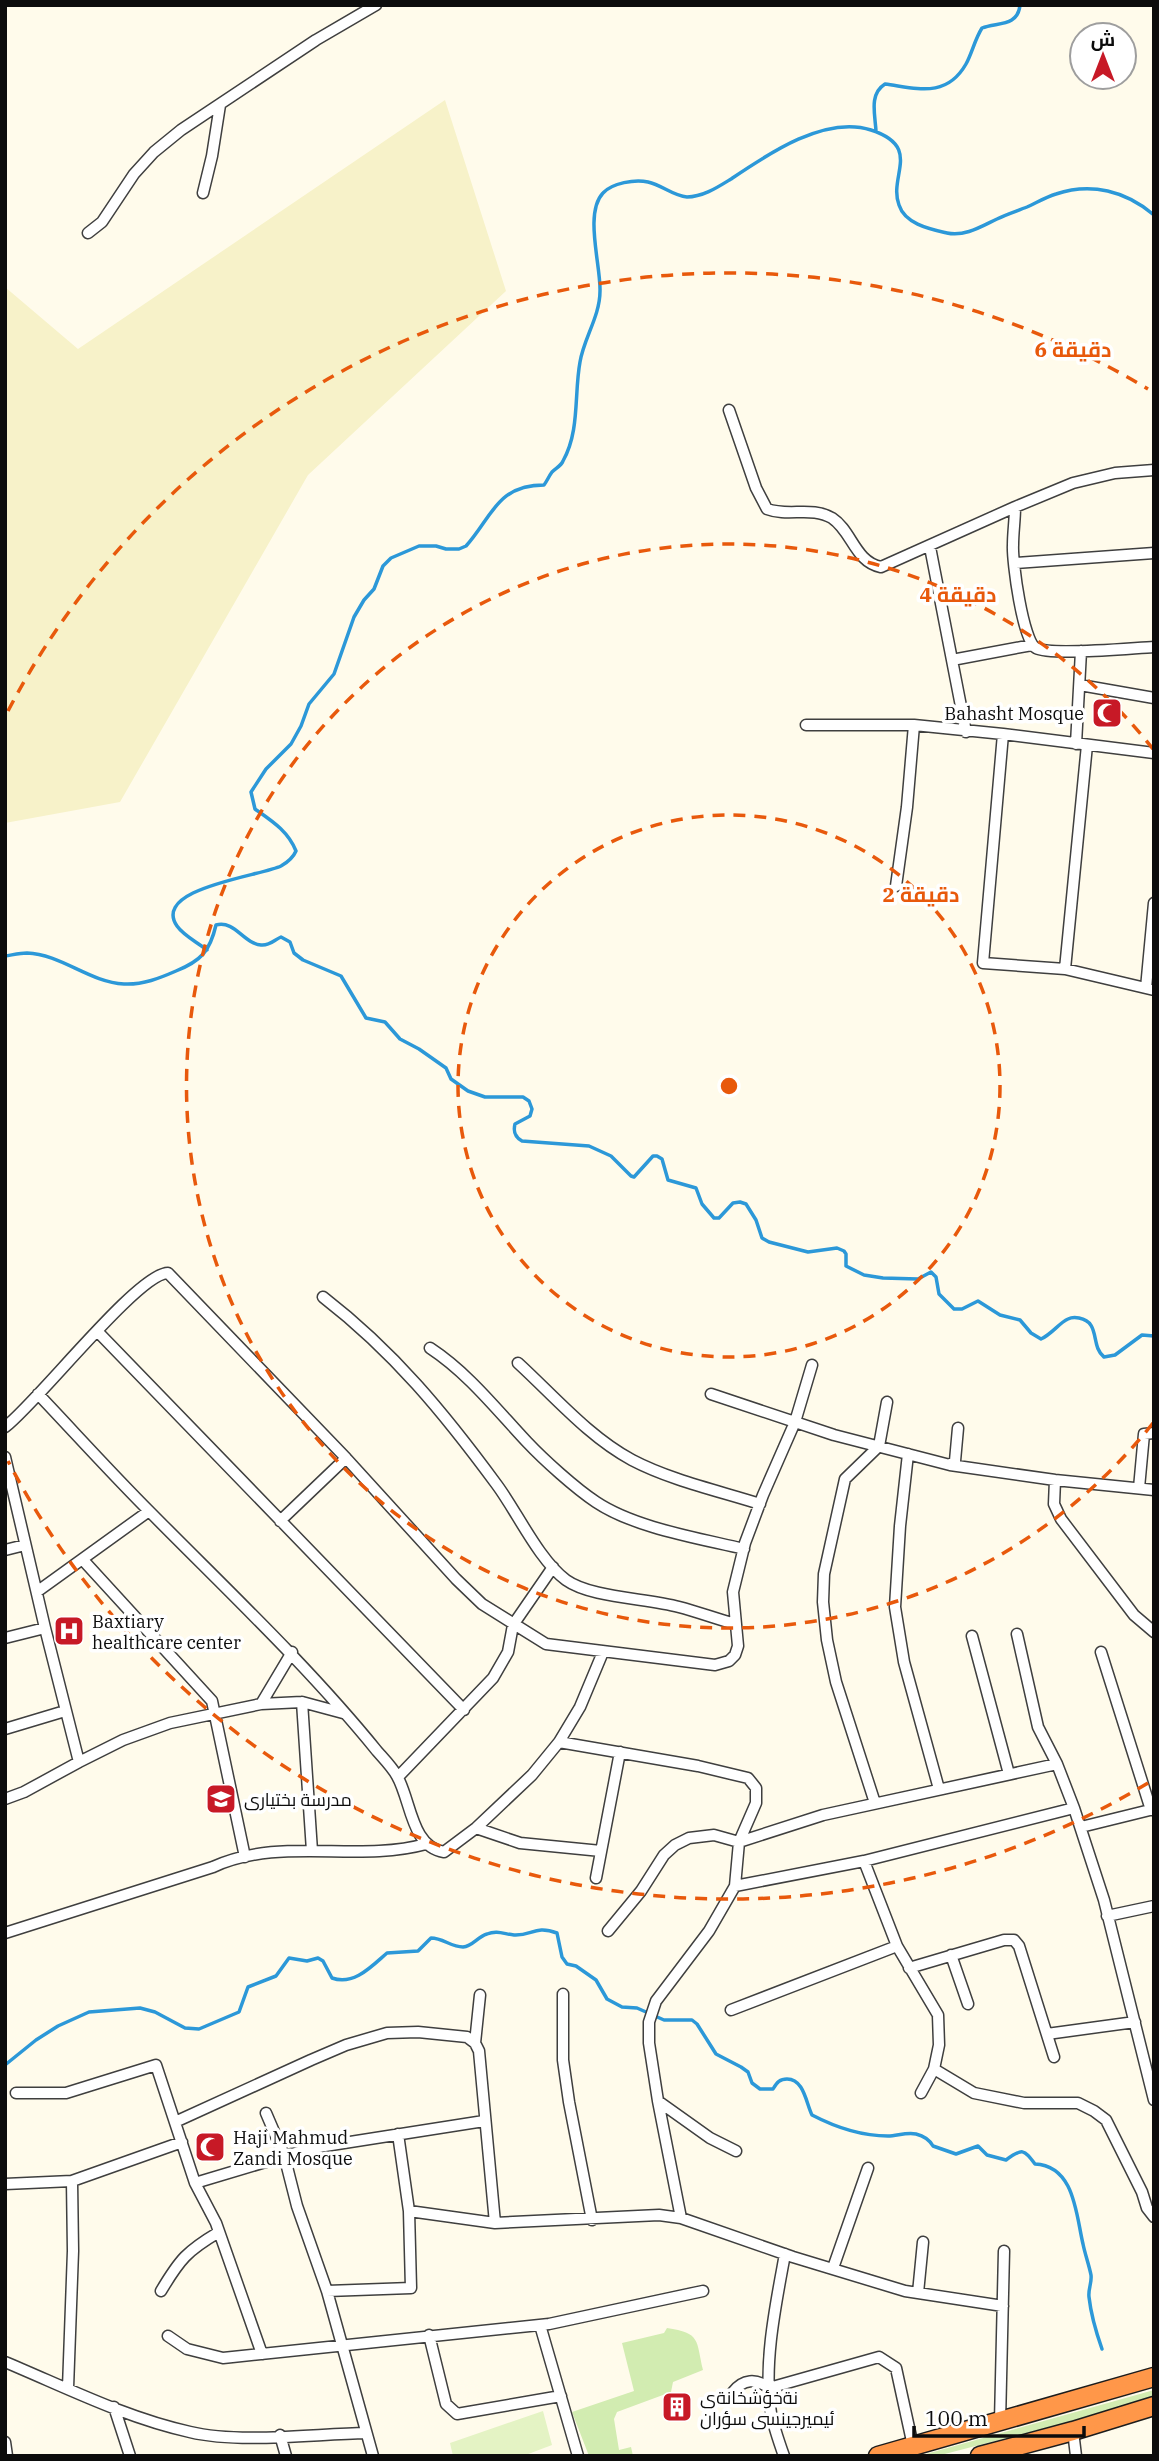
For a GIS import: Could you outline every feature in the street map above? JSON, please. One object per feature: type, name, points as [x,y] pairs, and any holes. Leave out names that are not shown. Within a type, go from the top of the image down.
[{"type":"highway","points":[[878,2456],[1154,2377]]},
{"type":"highway","points":[[980,2456],[1016,2451],[1154,2406]]},
{"type":"street","points":[[88,233],[102,222],[134,174],[154,152],[181,130],[316,40],[376,5]]},
{"type":"street","points":[[203,193],[220,106]]},
{"type":"street","points":[[729,410],[756,488],[767,509],[775,512],[824,514],[835,520],[864,559],[881,567],[1073,483],[1115,472],[1154,470]]},
{"type":"street","points":[[1015,507],[1015,563],[1023,621],[1032,645],[1046,650],[1154,647]]},
{"type":"street","points":[[930,547],[966,732]]},
{"type":"street","points":[[1015,563],[1154,553]]},
{"type":"street","points":[[952,660],[1032,645]]},
{"type":"street","points":[[1065,969],[1081,745],[1082,650]]},
{"type":"street","points":[[1080,685],[1154,698]]},
{"type":"street","points":[[806,726],[914,726],[1154,753]]},
{"type":"street","points":[[896,886],[914,726]]},
{"type":"street","points":[[1003,734],[983,963],[1065,969],[1150,989],[1154,903]]},
{"type":"street","points":[[5,1427],[19,1417],[137,1291],[162,1273],[168,1273],[482,1604],[546,1644],[715,1665],[735,1656],[738,1646],[733,1592],[744,1549],[795,1422],[812,1365]]},
{"type":"street","points":[[323,1297],[363,1328],[402,1366],[457,1431],[553,1567],[566,1580],[592,1592],[680,1607],[735,1625]]},
{"type":"street","points":[[97,1331],[464,1710]]},
{"type":"street","points":[[430,1348],[448,1360],[529,1444],[595,1502],[623,1516],[680,1534],[744,1549]]},
{"type":"street","points":[[517,1363],[604,1443],[634,1461],[760,1504]]},
{"type":"street","points":[[38,1394],[149,1511],[292,1653],[398,1777],[415,1822],[426,1844],[435,1851],[444,1852],[476,1828],[532,1775],[559,1742],[580,1707],[603,1652]]},
{"type":"street","points":[[711,1394],[765,1414],[950,1465],[1055,1480],[1154,1490]]},
{"type":"street","points":[[875,1803],[836,1682],[827,1640],[823,1602],[824,1574],[845,1479],[879,1447],[887,1402]]},
{"type":"street","points":[[950,1465],[955,1461],[958,1428]]},
{"type":"street","points":[[1139,1488],[1144,1434],[1154,1433]]},
{"type":"street","points":[[908,1454],[895,1607],[904,1662],[939,1788]]},
{"type":"street","points":[[280,1521],[346,1458]]},
{"type":"street","points":[[6,1460],[79,1762]]},
{"type":"street","points":[[1055,1480],[1054,1504],[1061,1519],[1134,1615],[1154,1632]]},
{"type":"street","points":[[38,1591],[149,1511]]},
{"type":"street","points":[[5,1549],[25,1545]]},
{"type":"street","points":[[83,1560],[212,1701],[245,1857]]},
{"type":"street","points":[[398,1777],[493,1678],[508,1652],[513,1625],[553,1567]]},
{"type":"street","points":[[5,1638],[45,1628]]},
{"type":"street","points":[[1017,1634],[1038,1727],[1057,1764],[1074,1808],[1107,1916],[1151,2075],[1154,2101]]},
{"type":"street","points":[[972,1636],[1009,1774]]},
{"type":"street","points":[[1081,1828],[1152,1809],[1101,1652]]},
{"type":"street","points":[[261,1704],[292,1653]]},
{"type":"street","points":[[5,1799],[24,1793],[123,1740],[170,1723],[261,1704],[302,1702],[344,1713]]},
{"type":"street","points":[[302,1702],[312,1851]]},
{"type":"street","points":[[5,1729],[65,1711]]},
{"type":"street","points":[[559,1742],[748,1778],[756,1788],[756,1803],[739,1842],[735,1886],[709,1931],[656,2001],[649,2022],[649,2043],[658,2101],[681,2218]]},
{"type":"street","points":[[596,1878],[620,1752]]},
{"type":"street","points":[[608,1931],[641,1891],[664,1855],[689,1838],[714,1835],[739,1842],[823,1815],[1057,1764]]},
{"type":"street","points":[[735,1886],[864,1861],[1074,1808]]},
{"type":"street","points":[[476,1828],[520,1843],[601,1851]]},
{"type":"street","points":[[5,1933],[245,1857],[312,1851],[386,1851],[426,1844]]},
{"type":"street","points":[[864,1861],[897,1946],[938,2015],[939,2045],[934,2069],[921,2093]]},
{"type":"street","points":[[1107,1916],[1154,1906]]},
{"type":"street","points":[[909,1968],[1004,1940],[1014,1940],[1019,1946],[1054,2057]]},
{"type":"street","points":[[731,2010],[897,1946]]},
{"type":"street","points":[[951,1955],[968,2004]]},
{"type":"street","points":[[564,1994],[563,2060],[592,2220]]},
{"type":"street","points":[[475,2043],[480,1995]]},
{"type":"street","points":[[1047,2034],[1135,2022]]},
{"type":"street","points":[[176,2122],[346,2045],[387,2034],[418,2032],[467,2037],[475,2043],[479,2052],[495,2223]]},
{"type":"street","points":[[16,2093],[66,2093],[156,2065],[195,2183],[219,2232],[262,2354]]},
{"type":"street","points":[[934,2069],[974,2093],[1024,2103],[1078,2103],[1094,2110],[1106,2120],[1142,2192],[1147,2208],[1154,2217]]},
{"type":"street","points":[[658,2101],[710,2138],[736,2151]]},
{"type":"street","points":[[266,2113],[284,2155],[297,2206],[327,2291],[373,2456]]},
{"type":"street","points":[[195,2183],[312,2148],[484,2121]]},
{"type":"street","points":[[327,2291],[411,2288],[408,2211],[398,2134]]},
{"type":"street","points":[[5,2184],[72,2181],[182,2142]]},
{"type":"street","points":[[833,2268],[868,2168]]},
{"type":"street","points":[[68,2388],[73,2251],[72,2181]]},
{"type":"street","points":[[408,2211],[495,2223],[659,2215],[681,2218],[785,2255],[918,2293],[1003,2306]]},
{"type":"street","points":[[161,2291],[184,2256],[193,2247],[219,2232]]},
{"type":"street","points":[[918,2293],[923,2242]]},
{"type":"street","points":[[1000,2421],[1004,2252]]},
{"type":"street","points":[[784,2456],[771,2416],[769,2388],[777,2301],[785,2255]]},
{"type":"street","points":[[168,2336],[187,2349],[223,2358],[540,2325],[703,2291]]},
{"type":"street","points":[[540,2325],[578,2456]]},
{"type":"street","points":[[429,2335],[446,2404],[457,2414],[561,2396]]},
{"type":"street","points":[[733,2392],[750,2381],[757,2381],[769,2388],[879,2357],[896,2368],[905,2450]]},
{"type":"street","points":[[5,2362],[114,2407],[192,2433],[239,2437],[366,2433]]},
{"type":"street","points":[[114,2407],[130,2456]]},
{"type":"street","points":[[1073,2431],[1076,2456]]},
{"type":"street","points":[[280,2435],[286,2456]]},
{"type":"street","points":[[5,2442],[8,2456]]},
{"type":"shaded area","points":[[445,100],[506,291],[308,475],[120,802],[5,823],[5,287],[78,349]]},
{"type":"green space","points":[[667,2328],[686,2332],[695,2340],[703,2370],[673,2382],[671,2392],[617,2412],[614,2419],[619,2450],[631,2447],[633,2456],[589,2456],[572,2412],[634,2391],[622,2343],[664,2333]]},
{"type":"green space","points":[[1154,2390],[1154,2398],[1065,2423],[937,2456],[919,2456]]},
{"type":"green space","points":[[543,2411],[552,2445],[523,2456],[453,2456],[450,2443]]},
{"type":"waterway","points":[[876,131],[874,105],[880,88],[885,84],[930,89],[949,82],[966,64],[982,28],[1011,20],[1020,5]]},
{"type":"waterway","points":[[207,950],[180,930],[173,913],[179,902],[193,893],[281,866],[295,853],[293,844],[284,832],[255,809],[251,792],[266,769],[291,744],[309,704],[334,674],[354,617],[374,589],[383,566],[391,558],[419,546],[446,549],[466,546],[506,497],[528,486],[544,485],[562,463],[572,437],[582,353],[599,300],[600,280],[594,226],[597,202],[603,193],[624,183],[643,181],[682,196],[699,195],[716,188],[779,149],[816,132],[853,127],[871,130],[887,137],[896,145],[900,154],[897,183],[899,205],[912,221],[933,230],[954,234],[967,232],[1052,195],[1082,189],[1120,195],[1154,215]]},
{"type":"waterway","points":[[5,956],[24,953],[39,955],[111,982],[131,984],[158,978],[198,959],[211,942],[216,925],[229,926],[261,945],[281,937],[290,942],[294,953],[303,960],[341,976],[366,1018],[385,1022],[400,1039],[446,1068],[451,1079],[468,1091],[485,1097],[523,1097],[529,1101],[532,1109],[530,1116],[514,1127],[515,1134],[522,1141],[589,1146],[611,1156],[634,1177],[653,1156],[657,1156],[662,1159],[668,1180],[696,1188],[702,1204],[714,1218],[719,1218],[733,1203],[740,1202],[746,1204],[756,1220],[762,1238],[769,1242],[808,1252],[837,1248],[846,1254],[846,1266],[864,1275],[918,1279],[931,1272],[936,1277],[939,1294],[954,1309],[962,1309],[978,1301],[1000,1315],[1020,1320],[1031,1333],[1041,1339],[1073,1317],[1086,1320],[1090,1324],[1097,1347],[1104,1357],[1115,1355],[1142,1335],[1154,1336]]},
{"type":"waterway","points":[[5,2065],[58,2026],[89,2012],[140,2008],[155,2012],[185,2028],[199,2029],[239,2012],[248,1987],[276,1976],[289,1958],[307,1961],[318,1958],[323,1961],[332,1978],[340,1980],[355,1977],[369,1969],[387,1953],[418,1951],[431,1938],[463,1947],[491,1933],[520,1935],[538,1930],[550,1931],[557,1933],[562,1957],[567,1964],[576,1966],[596,1980],[607,1999],[622,2007],[637,2008],[664,2020],[692,2020],[716,2054],[748,2072],[752,2083],[760,2089],[773,2089],[779,2081],[785,2079],[797,2083],[804,2092],[812,2115],[849,2130],[868,2134],[916,2134],[926,2138],[933,2146],[956,2154],[978,2146],[987,2155],[1006,2160],[1022,2152],[1035,2164],[1058,2173],[1066,2183],[1075,2206],[1091,2275],[1091,2310],[1102,2349]]},
{"type":"place","name":"Bahasht Mosque","points":[[1107,713]]},
{"type":"place","name":"Baxtiary healthcare center","points":[[69,1631]]},
{"type":"place","name":"مدرسة بختيارى","points":[[221,1799]]},
{"type":"place","name":"Haji Mahmud Zandi Mosque","points":[[210,2147]]},
{"type":"place","name":"نةخؤشخانةى ئیميرجينسى سؤران","points":[[677,2407]]}]
